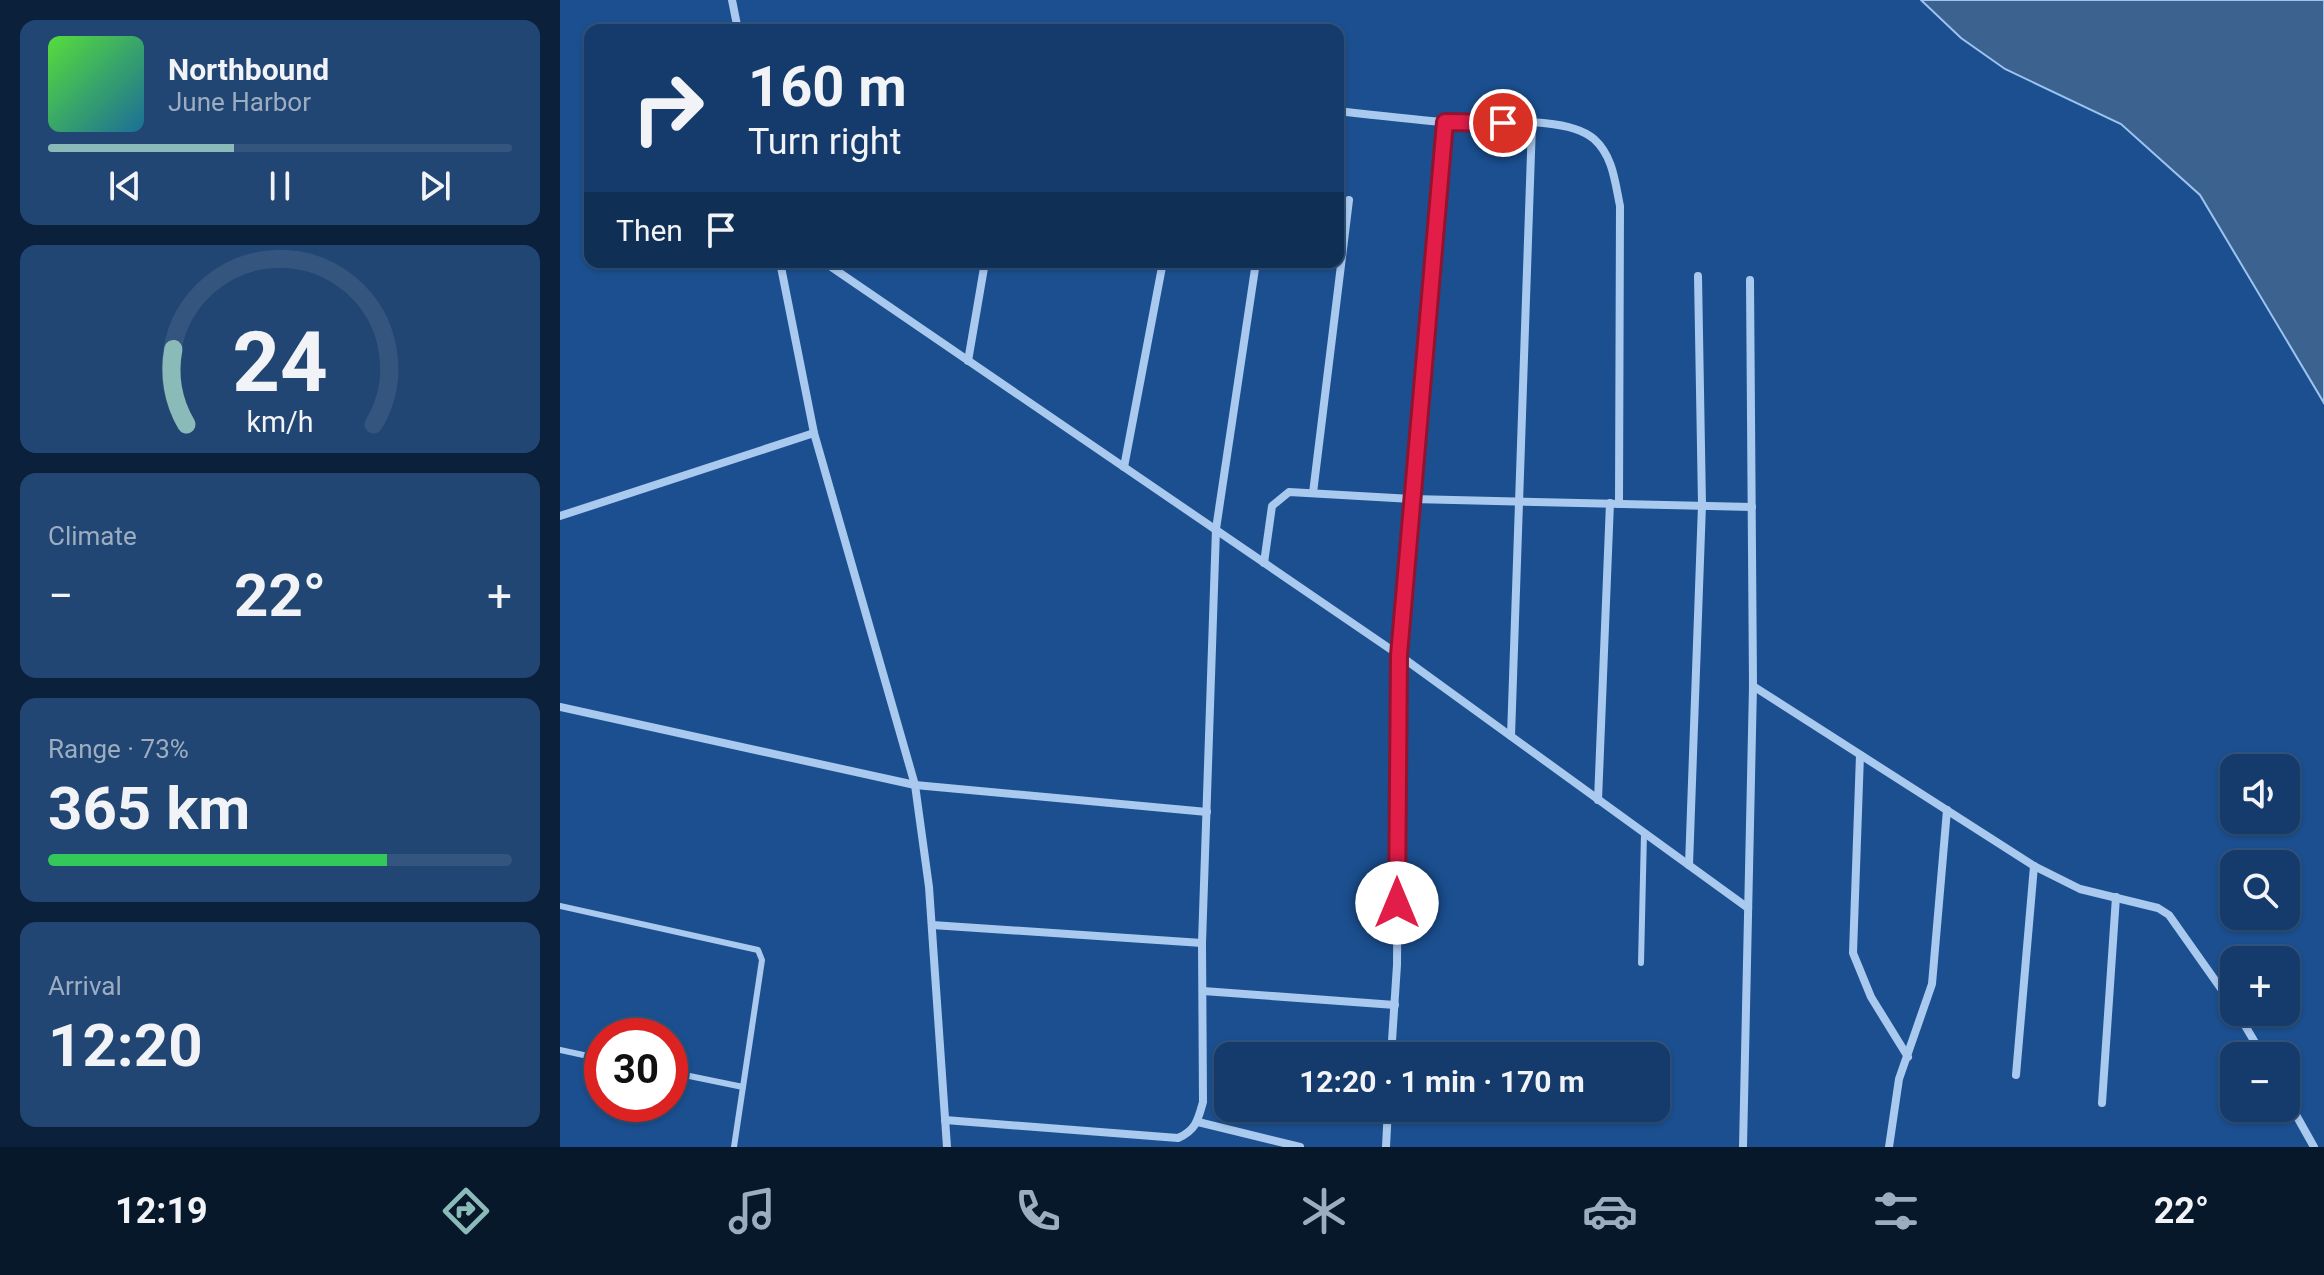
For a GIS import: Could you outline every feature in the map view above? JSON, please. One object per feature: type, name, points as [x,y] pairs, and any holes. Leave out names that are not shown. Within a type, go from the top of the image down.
[{"type":"street","points":[[732,0],[737,24]]},
{"type":"street","points":[[1344,112],[1445,122],[1532,124],[1580,130],[1595,140],[1611,162],[1620,206],[1615,504],[1598,800]]},
{"type":"street","points":[[1392,1042],[1399,655],[1445,122]]},
{"type":"street","points":[[1511,736],[1532,124]]},
{"type":"street","points":[[1344,241],[1349,200]]},
{"type":"street","points":[[781,268],[814,433],[915,785],[932,925],[947,1147]]},
{"type":"street","points":[[833,268],[1399,655],[1748,908]]},
{"type":"street","points":[[968,361],[984,268]]},
{"type":"street","points":[[1124,467],[1162,268]]},
{"type":"street","points":[[945,1120],[1178,1138],[1190,1133],[1198,1122],[1203,1102],[1202,943],[1216,529],[1255,268]]},
{"type":"street","points":[[1313,493],[1341,268]]},
{"type":"street","points":[[1689,865],[1702,505],[1698,276]]},
{"type":"street","points":[[1743,1147],[1753,686],[1750,280]]},
{"type":"street","points":[[560,516],[814,433]]},
{"type":"street","points":[[1264,563],[1272,506],[1289,492],[1412,499],[1752,507]]},
{"type":"street","points":[[1753,686],[2034,866],[2080,889],[2158,908],[2169,915],[2220,987]]},
{"type":"street","points":[[560,707],[915,785],[1207,812]]},
{"type":"street","points":[[1860,755],[1853,953],[1871,997],[1908,1057]]},
{"type":"street","points":[[1889,1147],[1895,1098],[1932,984],[1947,810]]},
{"type":"street","points":[[2016,1075],[2034,866]]},
{"type":"street","points":[[2102,1103],[2116,897]]},
{"type":"street","points":[[932,925],[1202,943]]},
{"type":"street","points":[[1203,991],[1395,1005]]},
{"type":"street","points":[[1198,1122],[1300,1147]]},
{"type":"street","points":[[1386,1147],[1387,1122]]},
{"type":"street","points":[[2300,1122],[2314,1147]]},
{"type":"lane","points":[[1641,963],[1644,833]]},
{"type":"lane","points":[[560,906],[758,950],[762,960],[734,1147]]},
{"type":"lane","points":[[560,1050],[584,1055]]},
{"type":"lane","points":[[688,1076],[743,1087]]},
{"type":"water","points":[[1921,0],[2324,0],[2324,403],[2200,195],[2121,124],[2005,69],[1961,38]]},
{"type":"route","points":[[1397,903],[1399,655],[1445,122],[1503,123]]}]
